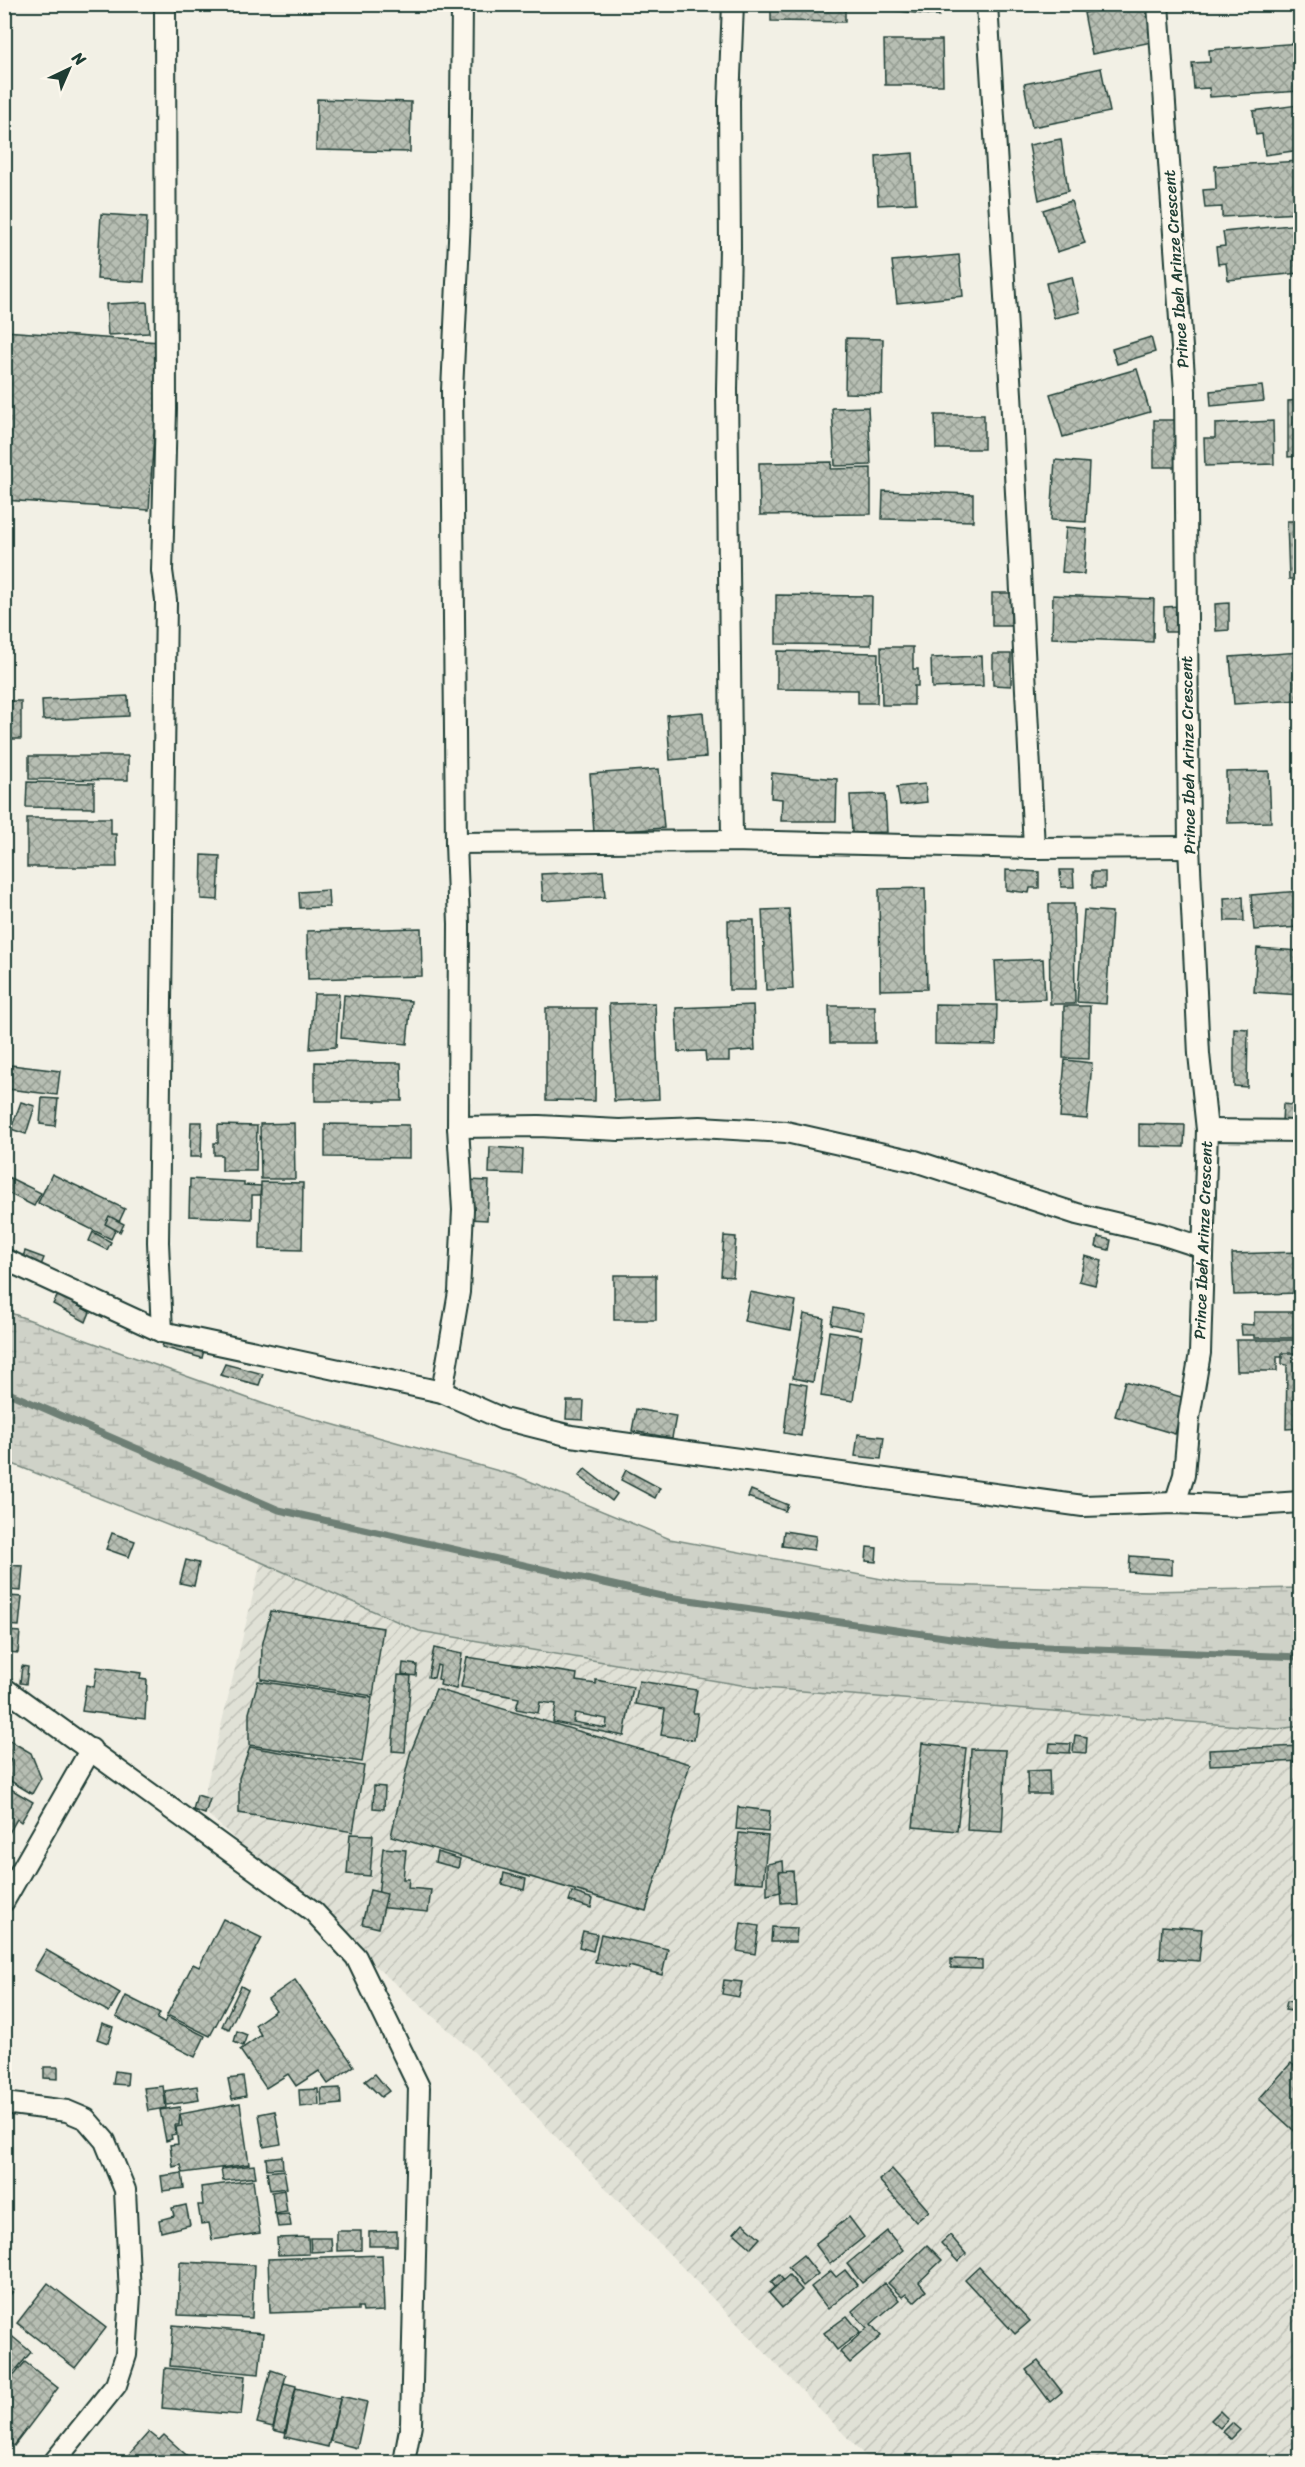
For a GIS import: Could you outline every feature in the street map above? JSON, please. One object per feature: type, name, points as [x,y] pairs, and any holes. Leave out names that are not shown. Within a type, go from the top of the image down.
[{"type":"street","points":[[162,1332],[158,1242],[166,600],[162,571],[166,408],[165,4]]},
{"type":"street","points":[[442,1392],[459,1292],[463,1210],[458,1127],[459,924],[456,843],[452,391],[460,218],[462,4]]},
{"type":"street","points":[[732,842],[727,389],[730,247],[729,101],[733,4]]},
{"type":"street","points":[[987,4],[1034,848]]},
{"type":"street","name":"Prince Ibeh Arinze Crescent","points":[[1158,4],[1185,391],[1189,847],[1199,1054],[1207,1130],[1201,1247],[1200,1353],[1189,1418],[1184,1475],[1175,1503]]},
{"type":"street","points":[[456,843],[732,842],[1034,848],[1189,847]]},
{"type":"street","points":[[458,1127],[539,1126],[619,1130],[700,1127],[786,1132],[915,1161],[1077,1214],[1161,1234],[1201,1247]]},
{"type":"street","points":[[1207,1130],[1300,1131]]},
{"type":"street","points":[[4,1259],[162,1332],[442,1392],[503,1419],[571,1436],[1083,1506],[1175,1503],[1241,1506],[1300,1502]]},
{"type":"street","points":[[4,1688],[314,1912],[356,1957],[419,2087],[411,2424],[404,2463]]},
{"type":"street","points":[[4,1901],[91,1749]]},
{"type":"street","points":[[4,2103],[67,2111],[86,2119],[105,2141],[125,2190],[130,2295],[126,2355],[116,2385],[54,2463]]},
{"type":"shaded area","points":[[261,1562],[419,1631],[753,1687],[1278,1729],[1300,1726],[1300,2462],[871,2462],[474,2052],[345,1940],[201,1808]]},
{"type":"green space","points":[[5,1311],[278,1409],[517,1476],[670,1539],[908,1584],[1148,1591],[1300,1588],[1300,1726],[1278,1729],[753,1687],[419,1631],[261,1562],[5,1461]]},
{"type":"building","points":[[771,4],[845,4],[845,22],[771,21]]},
{"type":"building","points":[[893,4],[940,4],[939,16],[892,10]]},
{"type":"building","points":[[1129,4],[1145,4],[1152,42],[1092,54],[1084,13]]},
{"type":"building","points":[[884,40],[942,40],[943,85],[885,85]]},
{"type":"building","points":[[1300,43],[1300,91],[1210,97],[1209,88],[1194,89],[1192,63],[1210,62],[1209,50]]},
{"type":"building","points":[[1101,68],[1110,112],[1032,127],[1024,84]]},
{"type":"building","points":[[317,99],[411,102],[410,152],[316,150]]},
{"type":"building","points":[[1298,105],[1300,150],[1265,155],[1262,134],[1256,135],[1253,111]]},
{"type":"building","points":[[1061,139],[1068,191],[1039,200],[1029,145]]},
{"type":"building","points":[[913,153],[916,203],[878,205],[876,156]]},
{"type":"building","points":[[1300,161],[1300,213],[1222,217],[1222,207],[1205,208],[1203,190],[1216,189],[1215,166]]},
{"type":"building","points":[[1071,201],[1085,243],[1057,252],[1043,210]]},
{"type":"building","points":[[101,214],[147,217],[144,282],[97,279]]},
{"type":"building","points":[[1300,224],[1300,273],[1228,280],[1226,263],[1218,264],[1216,247],[1225,246],[1223,232]]},
{"type":"building","points":[[959,255],[963,296],[897,303],[892,261]]},
{"type":"building","points":[[1072,277],[1080,312],[1054,318],[1046,283]]},
{"type":"building","points":[[147,302],[149,333],[108,335],[106,304]]},
{"type":"building","points":[[4,331],[160,342],[149,510],[4,500]]},
{"type":"building","points":[[1151,337],[1155,352],[1117,364],[1112,349]]},
{"type":"building","points":[[846,338],[883,339],[882,394],[845,393]]},
{"type":"building","points":[[1137,369],[1150,412],[1063,437],[1050,394]]},
{"type":"building","points":[[1262,386],[1264,401],[1211,406],[1210,391]]},
{"type":"building","points":[[1300,400],[1300,456],[1288,457],[1288,401]]},
{"type":"building","points":[[868,407],[871,465],[835,466],[832,408]]},
{"type":"building","points":[[935,415],[984,415],[984,449],[936,449]]},
{"type":"building","points":[[1154,420],[1175,420],[1176,467],[1154,467]]},
{"type":"building","points":[[1273,421],[1274,464],[1205,466],[1204,438],[1215,438],[1215,424]]},
{"type":"building","points":[[1055,460],[1089,463],[1086,522],[1051,520]]},
{"type":"building","points":[[832,462],[831,469],[871,468],[871,514],[760,515],[759,463]]},
{"type":"building","points":[[883,491],[973,494],[973,521],[882,519]]},
{"type":"building","points":[[1287,521],[1300,521],[1300,579],[1289,579]]},
{"type":"building","points":[[1066,527],[1087,529],[1084,574],[1062,572]]},
{"type":"building","points":[[1295,591],[1300,591],[1300,645]]},
{"type":"building","points":[[992,593],[1011,593],[1011,626],[992,626]]},
{"type":"building","points":[[776,595],[872,596],[871,645],[776,644]]},
{"type":"building","points":[[1053,595],[1154,599],[1153,642],[1052,638]]},
{"type":"building","points":[[1229,603],[1229,630],[1216,631],[1215,604]]},
{"type":"building","points":[[1180,606],[1181,632],[1165,632],[1164,607]]},
{"type":"building","points":[[881,647],[913,647],[913,669],[918,669],[918,686],[914,686],[914,705],[882,705]]},
{"type":"building","points":[[777,651],[878,653],[877,703],[858,703],[858,690],[777,689]]},
{"type":"building","points":[[1300,652],[1300,700],[1234,704],[1230,657]]},
{"type":"building","points":[[993,654],[1011,654],[1011,686],[993,685]]},
{"type":"building","points":[[982,656],[983,686],[932,688],[931,658]]},
{"type":"building","points":[[128,696],[129,716],[43,720],[42,700]]},
{"type":"building","points":[[4,701],[21,701],[21,739],[4,739]]},
{"type":"building","points":[[703,712],[706,757],[670,760],[667,715]]},
{"type":"building","points":[[29,756],[128,756],[128,780],[29,779]]},
{"type":"building","points":[[659,769],[664,828],[594,833],[590,774]]},
{"type":"building","points":[[1269,771],[1271,822],[1227,823],[1226,772]]},
{"type":"building","points":[[772,773],[837,779],[836,821],[781,821],[782,799],[771,798]]},
{"type":"building","points":[[27,782],[94,783],[94,808],[26,807]]},
{"type":"building","points":[[925,784],[927,802],[900,805],[897,787]]},
{"type":"building","points":[[885,794],[887,832],[852,833],[850,795]]},
{"type":"building","points":[[27,818],[111,818],[111,834],[116,834],[117,867],[27,867]]},
{"type":"building","points":[[202,855],[220,856],[218,900],[201,899]]},
{"type":"building","points":[[1006,870],[1039,872],[1039,888],[1030,888],[1029,893],[1006,890]]},
{"type":"building","points":[[1060,870],[1073,870],[1074,887],[1061,887]]},
{"type":"building","points":[[603,871],[605,897],[543,901],[541,874]]},
{"type":"building","points":[[1092,872],[1105,872],[1105,888],[1092,888]]},
{"type":"building","points":[[925,888],[927,989],[880,990],[879,889]]},
{"type":"building","points":[[328,890],[329,907],[300,908],[299,892]]},
{"type":"building","points":[[1300,891],[1300,927],[1254,930],[1251,895]]},
{"type":"building","points":[[1243,897],[1244,921],[1225,921],[1224,898]]},
{"type":"building","points":[[1049,904],[1074,904],[1075,1004],[1050,1004]]},
{"type":"building","points":[[789,909],[793,989],[766,990],[762,910]]},
{"type":"building","points":[[1084,910],[1112,912],[1106,1004],[1077,1002]]},
{"type":"building","points":[[728,920],[754,920],[755,990],[729,990]]},
{"type":"building","points":[[421,928],[422,976],[308,979],[307,931]]},
{"type":"building","points":[[4,946],[7,946],[8,992],[4,992]]},
{"type":"building","points":[[1257,948],[1300,951],[1300,995],[1254,992]]},
{"type":"building","points":[[1043,959],[1045,999],[997,1001],[995,961]]},
{"type":"building","points":[[314,994],[339,994],[336,1047],[310,1049]]},
{"type":"building","points":[[344,995],[411,1001],[407,1044],[341,1038]]},
{"type":"building","points":[[655,1003],[659,1099],[614,1101],[609,1004]]},
{"type":"building","points":[[935,1004],[997,1005],[996,1045],[935,1044]]},
{"type":"building","points":[[753,1005],[755,1050],[729,1052],[729,1061],[706,1061],[705,1051],[678,1052],[676,1008]]},
{"type":"building","points":[[829,1006],[875,1006],[875,1043],[830,1043]]},
{"type":"building","points":[[1064,1006],[1090,1006],[1089,1059],[1063,1058]]},
{"type":"building","points":[[546,1008],[596,1008],[595,1101],[546,1100]]},
{"type":"building","points":[[1234,1028],[1248,1029],[1247,1087],[1234,1086]]},
{"type":"building","points":[[1065,1060],[1092,1063],[1087,1119],[1060,1117]]},
{"type":"building","points":[[315,1062],[401,1063],[402,1101],[315,1101]]},
{"type":"building","points":[[11,1065],[60,1071],[57,1095],[8,1089]]},
{"type":"building","points":[[42,1098],[58,1099],[55,1126],[40,1124]]},
{"type":"building","points":[[21,1102],[35,1106],[26,1134],[11,1129]]},
{"type":"building","points":[[1283,1104],[1300,1106],[1300,1123],[1282,1121]]},
{"type":"building","points":[[191,1122],[202,1122],[201,1157],[190,1157]]},
{"type":"building","points":[[294,1123],[295,1179],[261,1179],[260,1124]]},
{"type":"building","points":[[325,1124],[409,1125],[409,1158],[325,1157]]},
{"type":"building","points":[[1139,1124],[1185,1125],[1184,1147],[1139,1146]]},
{"type":"building","points":[[218,1125],[257,1126],[256,1171],[222,1171],[222,1155],[214,1155],[214,1143],[218,1143]]},
{"type":"building","points":[[490,1147],[523,1149],[522,1174],[489,1173]]},
{"type":"building","points":[[52,1174],[125,1209],[111,1239],[38,1203]]},
{"type":"building","points":[[4,1175],[41,1193],[34,1206],[4,1191]]},
{"type":"building","points":[[190,1179],[244,1182],[244,1185],[261,1186],[260,1195],[252,1195],[252,1219],[189,1216]]},
{"type":"building","points":[[469,1180],[489,1181],[487,1220],[468,1219]]},
{"type":"building","points":[[261,1182],[303,1183],[302,1250],[260,1249]]},
{"type":"building","points":[[109,1216],[124,1224],[120,1232],[105,1224]]},
{"type":"building","points":[[93,1232],[111,1242],[107,1250],[89,1241]]},
{"type":"building","points":[[724,1236],[736,1237],[733,1277],[721,1276]]},
{"type":"building","points":[[1098,1237],[1111,1240],[1109,1250],[1096,1247]]},
{"type":"building","points":[[25,1251],[44,1258],[39,1270],[21,1263]]},
{"type":"building","points":[[1300,1252],[1300,1293],[1234,1295],[1232,1254]]},
{"type":"building","points":[[1085,1256],[1102,1261],[1095,1285],[1079,1281]]},
{"type":"building","points":[[614,1275],[656,1275],[656,1320],[614,1320]]},
{"type":"building","points":[[750,1292],[796,1301],[791,1330],[744,1321]]},
{"type":"building","points":[[58,1295],[90,1312],[86,1322],[53,1304]]},
{"type":"building","points":[[834,1308],[864,1314],[861,1330],[831,1324]]},
{"type":"building","points":[[1254,1312],[1300,1312],[1300,1338],[1254,1338],[1254,1335],[1242,1335],[1241,1324],[1254,1325]]},
{"type":"building","points":[[804,1314],[824,1318],[813,1382],[793,1378]]},
{"type":"building","points":[[829,1331],[862,1336],[853,1401],[821,1396]]},
{"type":"building","points":[[165,1338],[204,1350],[202,1358],[162,1347]]},
{"type":"building","points":[[1236,1340],[1300,1340],[1300,1357],[1277,1357],[1277,1371],[1237,1371]]},
{"type":"building","points":[[1282,1353],[1300,1353],[1300,1428],[1286,1429],[1287,1365],[1282,1364]]},
{"type":"building","points":[[225,1364],[263,1374],[259,1385],[220,1375]]},
{"type":"building","points":[[1125,1381],[1185,1398],[1175,1434],[1115,1416]]},
{"type":"building","points":[[790,1382],[807,1385],[801,1436],[784,1433]]},
{"type":"building","points":[[567,1401],[584,1401],[583,1420],[566,1419]]},
{"type":"building","points":[[636,1409],[676,1416],[672,1438],[632,1431]]},
{"type":"building","points":[[858,1434],[884,1437],[881,1459],[855,1456]]},
{"type":"building","points":[[585,1469],[617,1494],[612,1501],[579,1476]]},
{"type":"building","points":[[626,1470],[660,1488],[655,1498],[621,1480]]},
{"type":"building","points":[[751,1490],[788,1505],[785,1511],[748,1497]]},
{"type":"building","points":[[784,1531],[816,1536],[814,1550],[782,1546]]},
{"type":"building","points":[[112,1533],[135,1541],[129,1557],[106,1549]]},
{"type":"building","points":[[867,1547],[877,1548],[876,1562],[866,1561]]},
{"type":"building","points":[[1130,1556],[1172,1559],[1172,1575],[1129,1572]]},
{"type":"building","points":[[186,1560],[199,1563],[194,1586],[180,1583]]},
{"type":"building","points":[[4,1565],[23,1566],[21,1591],[9,1590],[9,1596],[22,1597],[19,1626],[6,1625],[6,1631],[20,1632],[18,1653],[8,1652],[4,1663]]},
{"type":"building","points":[[271,1611],[383,1628],[373,1696],[261,1679],[262,1646]]},
{"type":"building","points":[[434,1648],[462,1654],[456,1689],[440,1685],[441,1680],[438,1679],[440,1666],[437,1665],[434,1678],[428,1677]]},
{"type":"building","points":[[467,1657],[577,1674],[576,1681],[596,1684],[596,1680],[633,1687],[624,1736],[553,1722],[556,1704],[540,1702],[538,1713],[516,1709],[519,1698],[461,1687]],"holes":[[[575,1713],[607,1719],[606,1728],[573,1722]]]},
{"type":"building","points":[[403,1663],[417,1665],[416,1676],[402,1674]]},
{"type":"building","points":[[22,1666],[28,1667],[26,1684],[20,1683]]},
{"type":"building","points":[[97,1667],[141,1673],[140,1679],[147,1680],[145,1719],[82,1711],[86,1685],[94,1687]]},
{"type":"building","points":[[398,1675],[411,1676],[405,1752],[392,1751]]},
{"type":"building","points":[[258,1681],[372,1698],[362,1762],[249,1745],[249,1713]]},
{"type":"building","points":[[639,1681],[697,1690],[693,1713],[698,1713],[694,1740],[661,1735],[665,1709],[635,1704]]},
{"type":"building","points":[[436,1689],[690,1764],[646,1911],[391,1836],[410,1754]]},
{"type":"building","points":[[1075,1735],[1087,1737],[1086,1753],[1073,1752]]},
{"type":"building","points":[[4,1737],[31,1753],[41,1778],[32,1794],[4,1777],[4,1760],[9,1763],[11,1759],[4,1755]]},
{"type":"building","points":[[922,1743],[966,1748],[957,1831],[913,1827]]},
{"type":"building","points":[[1050,1743],[1071,1744],[1070,1753],[1049,1752]]},
{"type":"building","points":[[1300,1746],[1300,1761],[1210,1765],[1209,1750]]},
{"type":"building","points":[[250,1747],[364,1766],[353,1832],[239,1813],[239,1778]]},
{"type":"building","points":[[971,1749],[1006,1750],[1002,1832],[967,1830]]},
{"type":"building","points":[[1049,1770],[1050,1794],[1028,1794],[1027,1771]]},
{"type":"building","points":[[4,1785],[33,1802],[21,1822],[17,1819],[9,1833],[4,1830]]},
{"type":"building","points":[[374,1786],[385,1787],[384,1809],[373,1808]]},
{"type":"building","points":[[197,1795],[210,1799],[205,1814],[193,1810]]},
{"type":"building","points":[[738,1807],[770,1811],[768,1832],[736,1829]]},
{"type":"building","points":[[739,1833],[768,1836],[763,1883],[734,1881]]},
{"type":"building","points":[[350,1834],[373,1835],[370,1876],[347,1874]]},
{"type":"building","points":[[383,1848],[406,1850],[403,1879],[409,1879],[408,1888],[431,1890],[428,1912],[377,1907]]},
{"type":"building","points":[[437,1852],[460,1859],[458,1868],[435,1862]]},
{"type":"building","points":[[783,1861],[785,1891],[767,1895],[767,1864]]},
{"type":"building","points":[[793,1871],[795,1902],[781,1903],[779,1872]]},
{"type":"building","points":[[504,1873],[526,1879],[524,1890],[502,1884]]},
{"type":"building","points":[[370,1890],[387,1894],[379,1928],[362,1924]]},
{"type":"building","points":[[572,1892],[593,1899],[591,1908],[569,1901]]},
{"type":"building","points":[[223,1919],[262,1938],[210,2036],[167,2015],[193,1964],[199,1967]]},
{"type":"building","points":[[741,1923],[759,1926],[755,1954],[737,1951]]},
{"type":"building","points":[[1162,1926],[1202,1929],[1199,1961],[1160,1958]]},
{"type":"building","points":[[772,1927],[797,1928],[796,1942],[771,1942]]},
{"type":"building","points":[[583,1931],[597,1934],[593,1951],[579,1947]]},
{"type":"building","points":[[601,1934],[668,1949],[662,1975],[629,1966],[628,1969],[595,1962]]},
{"type":"building","points":[[46,1950],[120,1993],[109,2012],[34,1970]]},
{"type":"building","points":[[951,1959],[982,1960],[982,1969],[951,1968]]},
{"type":"building","points":[[295,1980],[354,2066],[328,2084],[319,2071],[296,2086],[288,2074],[266,2088],[240,2050],[261,2035],[255,2025],[276,2010],[268,1999]]},
{"type":"building","points":[[724,1980],[742,1982],[739,1997],[722,1994]]},
{"type":"building","points":[[241,1986],[248,1990],[229,2029],[222,2026]]},
{"type":"building","points":[[126,1996],[160,2013],[157,2019],[164,2023],[167,2017],[205,2036],[195,2057],[116,2017]]},
{"type":"building","points":[[1287,2001],[1300,2003],[1300,2012],[1285,2010]]},
{"type":"building","points":[[102,2023],[113,2027],[108,2043],[97,2039]]},
{"type":"building","points":[[237,2031],[247,2035],[243,2046],[234,2042]]},
{"type":"building","points":[[1291,2063],[1300,2071],[1300,2136],[1259,2099]]},
{"type":"building","points":[[44,2067],[58,2067],[58,2079],[44,2078]]},
{"type":"building","points":[[115,2071],[128,2073],[127,2085],[113,2084]]},
{"type":"building","points":[[375,2074],[389,2091],[381,2097],[365,2081]]},
{"type":"building","points":[[243,2077],[246,2096],[232,2099],[228,2079]]},
{"type":"building","points":[[163,2086],[166,2108],[148,2111],[144,2088]]},
{"type":"building","points":[[197,2086],[199,2100],[167,2105],[165,2091]]},
{"type":"building","points":[[340,2088],[341,2104],[322,2106],[321,2089]]},
{"type":"building","points":[[318,2089],[319,2105],[300,2107],[299,2090]]},
{"type":"building","points":[[240,2103],[249,2164],[183,2173],[181,2165],[173,2167],[170,2145],[178,2144],[176,2127],[182,2126],[180,2114]]},
{"type":"building","points":[[180,2107],[179,2125],[175,2125],[176,2134],[171,2135],[172,2139],[166,2141],[160,2110]]},
{"type":"building","points":[[275,2111],[281,2144],[264,2147],[259,2114]]},
{"type":"building","points":[[282,2156],[283,2168],[267,2169],[266,2158]]},
{"type":"building","points":[[254,2165],[256,2177],[223,2181],[221,2169]]},
{"type":"building","points":[[892,2169],[929,2211],[916,2222],[879,2180]]},
{"type":"building","points":[[284,2170],[287,2188],[270,2190],[267,2172]]},
{"type":"building","points":[[182,2173],[184,2188],[163,2191],[161,2176]]},
{"type":"building","points":[[253,2180],[260,2233],[212,2240],[209,2223],[201,2224],[198,2205],[203,2205],[201,2187]]},
{"type":"building","points":[[284,2190],[287,2212],[275,2214],[272,2192]]},
{"type":"building","points":[[186,2205],[190,2225],[161,2232],[159,2220],[174,2216],[172,2208]]},
{"type":"building","points":[[289,2214],[291,2226],[278,2227],[276,2215]]},
{"type":"building","points":[[849,2217],[864,2237],[830,2264],[815,2244]]},
{"type":"building","points":[[743,2223],[760,2238],[751,2248],[734,2233]]},
{"type":"building","points":[[337,2231],[361,2231],[361,2250],[337,2251]]},
{"type":"building","points":[[397,2231],[397,2246],[369,2246],[369,2232]]},
{"type":"building","points":[[887,2231],[903,2250],[862,2283],[847,2264]]},
{"type":"building","points":[[950,2235],[966,2254],[958,2262],[941,2243]]},
{"type":"building","points":[[308,2237],[309,2254],[278,2255],[277,2238]]},
{"type":"building","points":[[310,2238],[331,2238],[332,2251],[311,2252]]},
{"type":"building","points":[[927,2245],[942,2260],[919,2282],[926,2291],[914,2302],[906,2294],[902,2297],[888,2283]]},
{"type":"building","points":[[382,2255],[384,2311],[363,2312],[362,2307],[358,2307],[358,2310],[270,2313],[268,2259]]},
{"type":"building","points":[[803,2255],[818,2274],[803,2286],[788,2267]]},
{"type":"building","points":[[180,2262],[254,2265],[252,2318],[178,2315]]},
{"type":"building","points":[[979,2267],[1030,2321],[1015,2334],[965,2280]]},
{"type":"building","points":[[845,2270],[857,2285],[828,2309],[811,2287],[831,2271],[836,2277]]},
{"type":"building","points":[[779,2275],[786,2283],[779,2291],[771,2282]]},
{"type":"building","points":[[789,2275],[802,2290],[782,2308],[769,2293]]},
{"type":"building","points":[[4,2282],[14,2290],[4,2302]]},
{"type":"building","points":[[48,2283],[106,2328],[75,2368],[17,2323]]},
{"type":"building","points":[[884,2283],[899,2300],[871,2324],[881,2336],[850,2363],[840,2352],[867,2328],[852,2311]]},
{"type":"building","points":[[847,2316],[860,2332],[837,2350],[824,2333]]},
{"type":"building","points":[[173,2325],[263,2333],[259,2374],[170,2366]]},
{"type":"building","points":[[8,2333],[31,2352],[4,2384],[4,2337]]},
{"type":"building","points":[[1038,2361],[1062,2392],[1050,2402],[1026,2370]]},
{"type":"building","points":[[25,2362],[58,2388],[14,2446],[4,2439],[4,2388]]},
{"type":"building","points":[[165,2368],[245,2376],[241,2415],[162,2408]]},
{"type":"building","points":[[271,2370],[286,2375],[273,2427],[257,2423]]},
{"type":"building","points":[[284,2383],[296,2386],[285,2433],[273,2430]]},
{"type":"building","points":[[296,2388],[340,2399],[328,2447],[285,2437]]},
{"type":"building","points":[[341,2396],[367,2402],[357,2448],[330,2441]]},
{"type":"building","points":[[1220,2411],[1228,2419],[1220,2428],[1211,2420]]},
{"type":"building","points":[[1232,2423],[1240,2430],[1231,2439],[1223,2432]]},
{"type":"building","points":[[149,2432],[159,2440],[164,2435],[194,2462],[127,2462],[124,2460]]},
{"type":"waterway","points":[[4,1391],[279,1510],[662,1596],[999,1645],[1300,1657]]}]
